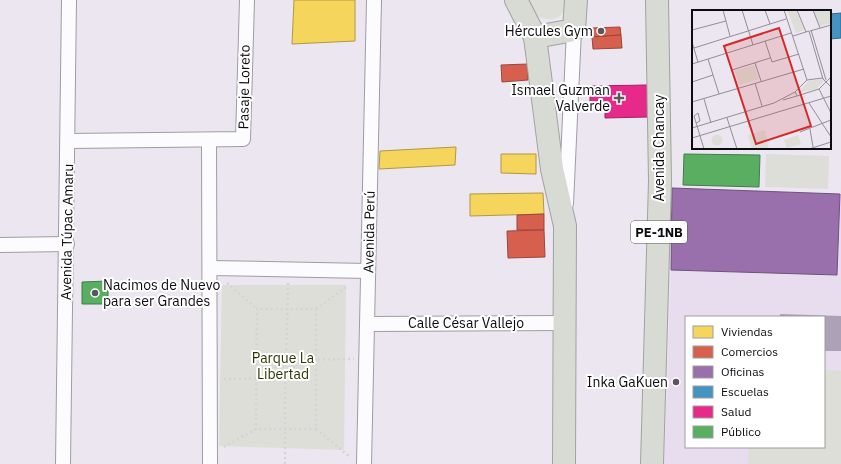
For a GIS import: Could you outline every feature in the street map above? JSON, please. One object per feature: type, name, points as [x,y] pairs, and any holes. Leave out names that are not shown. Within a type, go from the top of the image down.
[{"type":"highway","points":[[516,0],[535,38],[552,169],[565,226],[564,464]]},
{"type":"highway","points":[[535,38],[574,30],[576,0]]},
{"type":"highway","name":"Avenida Chancay","points":[[652,464],[660,181],[657,0]]},
{"type":"street","name":"Avenida Túpac Amaru","points":[[63,464],[69,0]]},
{"type":"street","name":"Pasaje Loreto","points":[[209,140],[243,139],[247,0]]},
{"type":"street","name":"Avenida Perú","points":[[358,462],[368,324],[374,0]]},
{"type":"street","points":[[565,226],[574,30]]},
{"type":"street","points":[[68,141],[209,140],[210,459]]},
{"type":"street","points":[[0,245],[67,244]]},
{"type":"street","points":[[210,268],[368,271]]},
{"type":"street","name":"Calle César Vallejo","points":[[368,324],[564,323]]},
{"type":"path","points":[[210,268],[257,309],[316,309],[368,271]]},
{"type":"path","points":[[286,360],[288,269]]},
{"type":"path","points":[[256,429],[257,309]]},
{"type":"path","points":[[316,309],[316,429]]},
{"type":"path","points":[[276,378],[276,360],[366,359]]},
{"type":"path","points":[[210,378],[294,378],[294,360]]},
{"type":"path","points":[[285,378],[285,464]]},
{"type":"path","points":[[210,459],[256,429],[316,429],[358,462]]},
{"type":"shaded area","name":"Inka GaKuen","points":[[841,181],[841,464],[664,464],[671,270],[837,275]]},
{"type":"shaded area","points":[[780,314],[841,316],[841,351],[825,351],[825,316],[780,316]]},
{"type":"green space","points":[[527,0],[568,0],[564,12],[561,15],[557,18],[548,19],[536,16]]},
{"type":"green space","points":[[766,154],[829,156],[828,189],[765,187]]},
{"type":"green space","name":"Parque La Libertad","points":[[222,285],[346,285],[344,450],[219,446]]},
{"type":"green space","points":[[825,370],[841,371],[841,464],[748,464],[749,448],[825,448]]},
{"type":"building: Viviendas","points":[[294,0],[355,0],[355,41],[292,44]]},
{"type":"building: Viviendas","points":[[456,147],[455,165],[379,169],[380,151]]},
{"type":"building: Viviendas","points":[[501,154],[536,154],[536,174],[501,173]]},
{"type":"building: Viviendas","points":[[543,193],[544,214],[470,216],[470,194]]},
{"type":"building: Comercios","points":[[620,27],[621,35],[592,37],[592,28]]},
{"type":"building: Comercios","points":[[621,35],[622,48],[593,49],[592,37]]},
{"type":"building: Comercios","points":[[528,64],[528,80],[502,82],[501,65]]},
{"type":"building: Comercios","points":[[544,214],[544,230],[517,230],[517,215]]},
{"type":"building: Comercios","points":[[544,230],[545,257],[508,258],[507,231]]},
{"type":"building: Oficinas","points":[[672,188],[840,194],[837,275],[671,270]]},
{"type":"building: Escuelas","points":[[841,13],[841,38],[831,39],[831,14]]},
{"type":"building: Salud","name":"Ismael Guzman Valverde","points":[[647,85],[648,117],[605,118],[605,109],[590,110],[590,86]]},
{"type":"building: Público","points":[[684,154],[760,155],[759,187],[683,185]]},
{"type":"building: Público","name":"Nacimos de Nuevo para ser Grandes","points":[[108,281],[108,304],[82,304],[82,282]]},
{"type":"place","name":"Hércules Gym","points":[[601,31]]},
{"type":"place","name":"Ismael Guzman Valverde","points":[[619,98]]},
{"type":"place","name":"Nacimos de Nuevo para ser Grandes","points":[[95,293]]},
{"type":"place","name":"Inka GaKuen","points":[[676,382]]}]
